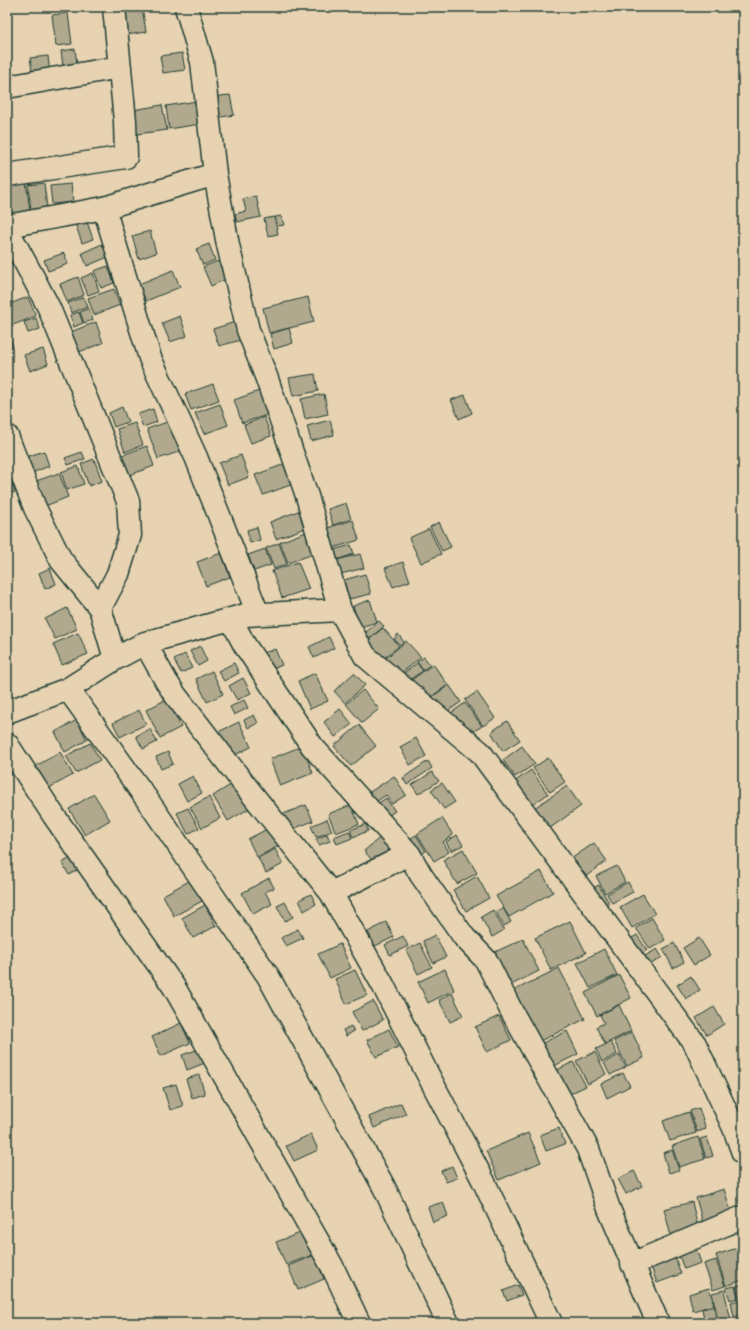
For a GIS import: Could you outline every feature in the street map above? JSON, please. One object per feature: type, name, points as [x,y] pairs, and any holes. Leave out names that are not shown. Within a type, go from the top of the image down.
[{"type":"street","points":[[7,175],[126,157],[125,121],[114,7]]},
{"type":"street","points":[[186,7],[202,62],[215,174],[228,245],[248,330],[267,379],[305,489],[340,610],[365,656],[480,752],[695,1044],[734,1128],[743,1153]]},
{"type":"street","points":[[7,87],[120,68]]},
{"type":"street","points":[[100,608],[118,574],[130,535],[128,501],[49,308],[7,228],[104,208],[215,174]]},
{"type":"street","points":[[104,208],[150,358],[196,456],[258,614]]},
{"type":"street","points":[[7,436],[35,508],[61,560],[100,608],[115,659]]},
{"type":"street","points":[[7,712],[68,690],[115,659],[145,643],[245,615],[340,610]]},
{"type":"street","points":[[231,619],[244,644],[312,746],[409,854],[421,875],[464,937],[486,960],[512,1012],[588,1149],[609,1209],[658,1323]]},
{"type":"street","points":[[145,643],[176,696],[248,790],[331,893],[383,985],[483,1180],[551,1323]]},
{"type":"street","points":[[68,690],[146,798],[268,976],[384,1187],[448,1323]]},
{"type":"street","points":[[7,744],[59,822],[174,987],[332,1266],[359,1323]]},
{"type":"street","points":[[331,893],[409,854]]},
{"type":"street","points":[[632,1264],[743,1217]]},
{"type":"building","points":[[142,7],[146,32],[126,35],[122,10]]},
{"type":"building","points":[[68,13],[72,44],[56,46],[52,15]]},
{"type":"building","points":[[75,49],[78,72],[64,74],[61,51]]},
{"type":"building","points":[[182,53],[185,70],[163,73],[160,56]]},
{"type":"building","points":[[48,56],[50,75],[33,78],[30,58]]},
{"type":"building","points":[[230,95],[234,115],[215,118],[211,97]]},
{"type":"building","points":[[197,101],[200,124],[169,129],[166,106]]},
{"type":"building","points":[[162,105],[167,130],[137,134],[133,110]]},
{"type":"building","points":[[26,182],[30,211],[7,214],[7,185]]},
{"type":"building","points":[[44,183],[47,208],[31,210],[28,185]]},
{"type":"building","points":[[71,184],[73,202],[52,204],[50,186]]},
{"type":"building","points":[[256,196],[261,217],[237,222],[235,214],[246,211],[243,199]]},
{"type":"building","points":[[281,216],[284,225],[278,226],[275,217]]},
{"type":"building","points":[[274,217],[278,234],[268,236],[264,219]]},
{"type":"building","points":[[86,219],[93,239],[82,243],[75,223]]},
{"type":"building","points":[[150,231],[156,253],[139,259],[132,236]]},
{"type":"building","points":[[102,244],[108,257],[87,266],[82,253]]},
{"type":"building","points":[[209,244],[215,260],[203,265],[196,249]]},
{"type":"building","points":[[64,253],[68,264],[48,271],[44,260]]},
{"type":"building","points":[[218,261],[226,279],[211,286],[203,267]]},
{"type":"building","points":[[108,266],[114,283],[101,288],[94,271]]},
{"type":"building","points":[[173,270],[180,287],[146,301],[139,284]]},
{"type":"building","points":[[93,273],[99,291],[88,295],[81,278]]},
{"type":"building","points":[[78,277],[84,295],[67,302],[60,284]]},
{"type":"building","points":[[114,289],[120,305],[94,315],[88,298]]},
{"type":"building","points":[[28,297],[36,316],[8,327],[7,305]]},
{"type":"building","points":[[84,297],[88,307],[71,313],[68,303]]},
{"type":"building","points":[[308,297],[314,322],[269,333],[263,308]]},
{"type":"building","points":[[89,308],[93,320],[84,323],[80,312]]},
{"type":"building","points":[[79,312],[83,323],[74,327],[70,315]]},
{"type":"building","points":[[180,316],[187,336],[170,342],[162,323]]},
{"type":"building","points":[[36,318],[40,329],[28,333],[24,322]]},
{"type":"building","points":[[96,322],[103,343],[76,353],[68,333]]},
{"type":"building","points":[[235,322],[241,340],[219,346],[213,329]]},
{"type":"building","points":[[289,328],[293,343],[274,349],[270,334]]},
{"type":"building","points":[[7,329],[13,346],[7,348]]},
{"type":"building","points":[[43,349],[48,364],[30,371],[24,355]]},
{"type":"building","points":[[315,374],[318,391],[293,396],[289,378]]},
{"type":"building","points":[[213,384],[219,400],[191,410],[185,394]]},
{"type":"building","points":[[259,391],[267,415],[242,423],[234,400]]},
{"type":"building","points":[[324,394],[328,414],[305,419],[301,399]]},
{"type":"building","points":[[465,395],[472,413],[459,419],[451,400]]},
{"type":"building","points":[[220,404],[228,425],[204,434],[195,413]]},
{"type":"building","points":[[122,407],[128,422],[114,427],[109,413]]},
{"type":"building","points":[[153,409],[157,422],[143,427],[138,414]]},
{"type":"building","points":[[264,417],[271,436],[251,443],[244,425]]},
{"type":"building","points":[[173,420],[184,450],[158,459],[147,429]]},
{"type":"building","points":[[330,420],[334,435],[311,441],[307,426]]},
{"type":"building","points":[[135,423],[143,445],[125,452],[117,429]]},
{"type":"building","points":[[147,446],[154,466],[124,477],[117,457]]},
{"type":"building","points":[[44,451],[49,466],[32,473],[26,457]]},
{"type":"building","points":[[82,452],[85,459],[68,465],[65,458]]},
{"type":"building","points":[[241,455],[249,477],[228,485],[219,463]]},
{"type":"building","points":[[94,459],[102,481],[89,486],[81,464]]},
{"type":"building","points":[[285,464],[293,484],[263,495],[255,475]]},
{"type":"building","points":[[78,466],[84,484],[67,490],[61,472]]},
{"type":"building","points":[[7,469],[15,492],[7,495]]},
{"type":"building","points":[[59,473],[68,497],[45,506],[36,481]]},
{"type":"building","points":[[346,503],[351,519],[333,525],[328,509]]},
{"type":"building","points":[[301,510],[308,527],[276,539],[270,522]]},
{"type":"building","points":[[353,520],[359,540],[333,548],[327,528]]},
{"type":"building","points":[[439,522],[451,547],[442,551],[430,527]]},
{"type":"building","points":[[257,527],[260,540],[250,543],[247,530]]},
{"type":"building","points":[[429,529],[441,554],[421,563],[409,538]]},
{"type":"building","points":[[311,530],[319,552],[288,563],[280,542]]},
{"type":"building","points":[[279,543],[287,564],[274,569],[266,548]]},
{"type":"building","points":[[351,545],[354,554],[336,560],[333,550]]},
{"type":"building","points":[[265,549],[271,565],[254,571],[248,555]]},
{"type":"building","points":[[221,553],[230,577],[206,586],[197,562]]},
{"type":"building","points":[[360,554],[364,568],[341,574],[337,560]]},
{"type":"building","points":[[298,562],[309,589],[282,598],[272,571]]},
{"type":"building","points":[[403,562],[410,581],[393,587],[385,568]]},
{"type":"building","points":[[50,568],[56,584],[45,589],[39,573]]},
{"type":"building","points":[[365,574],[371,594],[349,599],[344,580]]},
{"type":"building","points":[[370,600],[377,622],[360,627],[353,606]]},
{"type":"building","points":[[67,608],[77,629],[55,639],[45,619]]},
{"type":"building","points":[[379,621],[384,626],[365,643],[360,637]]},
{"type":"building","points":[[383,628],[399,646],[382,660],[366,642]]},
{"type":"building","points":[[78,633],[88,654],[62,665],[53,644]]},
{"type":"building","points":[[398,634],[404,642],[400,645],[394,639]]},
{"type":"building","points":[[329,637],[334,648],[314,658],[309,647]]},
{"type":"building","points":[[406,641],[421,657],[399,675],[385,659]]},
{"type":"building","points":[[200,646],[207,661],[198,666],[190,651]]},
{"type":"building","points":[[275,649],[282,665],[268,671],[261,654]]},
{"type":"building","points":[[185,654],[192,668],[181,673],[174,660]]},
{"type":"building","points":[[424,657],[430,665],[423,670],[417,662]]},
{"type":"building","points":[[234,663],[239,673],[224,681],[218,671]]},
{"type":"building","points":[[417,663],[423,671],[409,680],[404,673]]},
{"type":"building","points":[[433,664],[448,685],[425,701],[410,681]]},
{"type":"building","points":[[212,671],[223,694],[207,702],[196,679]]},
{"type":"building","points":[[315,673],[328,701],[310,709],[298,681]]},
{"type":"building","points":[[354,673],[365,685],[345,703],[334,691]]},
{"type":"building","points":[[243,678],[251,693],[237,700],[229,686]]},
{"type":"building","points":[[449,685],[461,702],[438,718],[426,701]]},
{"type":"building","points":[[363,690],[379,709],[362,723],[346,704]]},
{"type":"building","points":[[477,692],[495,718],[483,726],[465,700]]},
{"type":"building","points":[[167,699],[181,727],[160,738],[146,710]]},
{"type":"building","points":[[244,700],[248,708],[234,715],[230,707]]},
{"type":"building","points":[[465,703],[482,726],[464,738],[448,715]]},
{"type":"building","points":[[340,709],[352,724],[335,737],[324,722]]},
{"type":"building","points":[[139,710],[146,724],[120,737],[113,723]]},
{"type":"building","points":[[254,715],[258,723],[248,728],[244,720]]},
{"type":"building","points":[[77,720],[87,740],[65,752],[55,732]]},
{"type":"building","points":[[507,721],[520,740],[503,751],[491,732]]},
{"type":"building","points":[[239,722],[251,747],[229,758],[216,733]]},
{"type":"building","points":[[359,725],[376,746],[351,766],[334,746]]},
{"type":"building","points":[[150,729],[157,742],[143,749],[136,736]]},
{"type":"building","points":[[416,738],[426,756],[410,765],[400,747]]},
{"type":"building","points":[[90,743],[100,760],[76,773],[66,756]]},
{"type":"building","points":[[302,746],[313,773],[280,786],[270,759]]},
{"type":"building","points":[[522,746],[535,764],[515,777],[503,760]]},
{"type":"building","points":[[60,752],[73,775],[49,788],[36,766]]},
{"type":"building","points":[[168,752],[173,764],[161,769],[156,757]]},
{"type":"building","points":[[548,758],[565,782],[550,792],[533,768]]},
{"type":"building","points":[[428,761],[432,768],[407,785],[403,778]]},
{"type":"building","points":[[531,770],[548,794],[526,809],[510,785]]},
{"type":"building","points":[[432,772],[439,781],[418,794],[412,785]]},
{"type":"building","points":[[193,776],[202,793],[187,801],[178,784]]},
{"type":"building","points":[[394,776],[406,795],[392,804],[386,795],[374,803],[367,794]]},
{"type":"building","points":[[235,782],[250,808],[228,821],[213,796]]},
{"type":"building","points":[[442,783],[455,802],[444,809],[431,790]]},
{"type":"building","points":[[567,786],[581,806],[546,831],[531,810]]},
{"type":"building","points":[[94,794],[110,820],[85,835],[69,809]]},
{"type":"building","points":[[209,797],[220,818],[202,828],[190,807]]},
{"type":"building","points":[[386,798],[395,811],[385,818],[376,805]]},
{"type":"building","points":[[306,805],[313,821],[288,831],[281,815]]},
{"type":"building","points":[[351,805],[359,824],[336,833],[328,814]]},
{"type":"building","points":[[188,808],[199,828],[188,834],[177,813]]},
{"type":"building","points":[[442,818],[453,835],[443,842],[449,852],[434,861],[417,834]]},
{"type":"building","points":[[327,819],[332,831],[316,837],[311,826]]},
{"type":"building","points":[[366,824],[368,831],[353,837],[350,830]]},
{"type":"building","points":[[269,828],[279,846],[257,857],[248,839]]},
{"type":"building","points":[[349,831],[352,838],[337,844],[334,837]]},
{"type":"building","points":[[327,834],[330,841],[319,845],[316,839]]},
{"type":"building","points":[[383,835],[393,847],[374,862],[364,851]]},
{"type":"building","points":[[416,835],[426,851],[416,858],[405,842]]},
{"type":"building","points":[[457,835],[463,845],[451,851],[446,842]]},
{"type":"building","points":[[594,843],[607,861],[581,880],[568,861]]},
{"type":"building","points":[[275,849],[283,864],[266,873],[258,858]]},
{"type":"building","points":[[463,849],[477,873],[457,884],[443,860]]},
{"type":"building","points":[[72,857],[79,869],[69,875],[62,863]]},
{"type":"building","points":[[617,866],[625,882],[605,893],[596,876]]},
{"type":"building","points":[[541,871],[553,892],[509,917],[496,896]]},
{"type":"building","points":[[477,876],[489,898],[466,911],[453,890]]},
{"type":"building","points":[[269,878],[274,888],[265,892],[272,904],[253,914],[242,893]]},
{"type":"building","points":[[193,879],[204,900],[174,916],[163,895]]},
{"type":"building","points":[[628,882],[633,892],[612,903],[607,894]]},
{"type":"building","points":[[599,885],[609,903],[597,910],[587,891]]},
{"type":"building","points":[[311,894],[316,904],[304,911],[299,900]]},
{"type":"building","points":[[643,894],[655,914],[632,928],[620,907]]},
{"type":"building","points":[[285,902],[293,917],[285,921],[277,906]]},
{"type":"building","points":[[205,905],[216,926],[193,938],[182,918]]},
{"type":"building","points":[[503,908],[511,922],[504,926],[496,912]]},
{"type":"building","points":[[493,910],[504,930],[492,937],[481,917]]},
{"type":"building","points":[[652,918],[665,940],[650,949],[636,928]]},
{"type":"building","points":[[570,921],[586,953],[551,970],[535,938]]},
{"type":"building","points":[[386,922],[394,937],[375,946],[368,932]]},
{"type":"building","points":[[298,929],[303,938],[286,946],[281,938]]},
{"type":"building","points":[[435,935],[446,957],[433,963],[423,941]]},
{"type":"building","points":[[637,935],[647,950],[637,957],[627,941]]},
{"type":"building","points":[[403,936],[408,946],[390,955],[385,945]]},
{"type":"building","points":[[699,938],[710,955],[694,965],[683,948]]},
{"type":"building","points":[[523,939],[539,971],[511,985],[495,952]]},
{"type":"building","points":[[420,943],[432,967],[418,974],[406,950]]},
{"type":"building","points":[[674,943],[684,962],[673,968],[663,949]]},
{"type":"building","points":[[340,944],[351,968],[330,978],[318,954]]},
{"type":"building","points":[[604,949],[617,975],[590,988],[577,963]]},
{"type":"building","points":[[657,949],[662,957],[644,969],[638,960]]},
{"type":"building","points":[[559,968],[585,1019],[536,1043],[511,992]]},
{"type":"building","points":[[445,969],[454,990],[428,1003],[418,982]]},
{"type":"building","points":[[355,970],[367,995],[346,1004],[335,979]]},
{"type":"building","points":[[619,975],[631,998],[597,1016],[585,993]]},
{"type":"building","points":[[691,976],[700,990],[686,999],[677,985]]},
{"type":"building","points":[[452,993],[463,1016],[450,1022],[439,1000]]},
{"type":"building","points":[[373,1001],[383,1020],[362,1031],[352,1012]]},
{"type":"building","points":[[619,1005],[631,1031],[605,1044],[596,1027],[604,1023],[600,1015]]},
{"type":"building","points":[[714,1007],[724,1024],[707,1035],[696,1018]]},
{"type":"building","points":[[499,1016],[511,1040],[487,1052],[475,1027]]},
{"type":"building","points":[[181,1023],[190,1043],[161,1056],[152,1037]]},
{"type":"building","points":[[351,1026],[354,1031],[346,1036],[343,1030]]},
{"type":"building","points":[[389,1029],[398,1047],[376,1057],[367,1040]]},
{"type":"building","points":[[567,1031],[578,1054],[550,1068],[539,1045]]},
{"type":"building","points":[[632,1032],[644,1058],[627,1066],[614,1041]]},
{"type":"building","points":[[611,1042],[617,1054],[602,1062],[596,1049]]},
{"type":"building","points":[[199,1049],[205,1063],[187,1070],[182,1055]]},
{"type":"building","points":[[595,1052],[606,1074],[588,1084],[576,1061]]},
{"type":"building","points":[[619,1055],[626,1067],[610,1075],[604,1063]]},
{"type":"building","points":[[573,1062],[586,1086],[563,1097],[551,1073]]},
{"type":"building","points":[[623,1073],[630,1086],[607,1098],[601,1084]]},
{"type":"building","points":[[199,1075],[205,1094],[192,1098],[186,1079]]},
{"type":"building","points":[[176,1084],[183,1106],[170,1110],[163,1088]]},
{"type":"building","points":[[401,1103],[406,1114],[374,1128],[369,1117]]},
{"type":"building","points":[[699,1108],[706,1129],[697,1132],[690,1111]]},
{"type":"building","points":[[689,1112],[696,1133],[670,1141],[663,1121]]},
{"type":"building","points":[[559,1128],[565,1144],[546,1151],[540,1135]]},
{"type":"building","points":[[528,1133],[541,1162],[499,1180],[486,1151]]},
{"type":"building","points":[[311,1134],[318,1150],[294,1161],[286,1146]]},
{"type":"building","points":[[698,1137],[705,1159],[679,1167],[672,1146]]},
{"type":"building","points":[[707,1137],[713,1156],[706,1158],[700,1139]]},
{"type":"building","points":[[672,1150],[679,1170],[669,1173],[663,1153]]},
{"type":"building","points":[[452,1166],[457,1178],[446,1182],[441,1171]]},
{"type":"building","points":[[634,1171],[642,1186],[626,1194],[618,1179]]},
{"type":"building","points":[[724,1189],[733,1218],[704,1227],[696,1198]]},
{"type":"building","points":[[443,1202],[448,1216],[433,1222],[428,1207]]},
{"type":"building","points":[[692,1202],[698,1228],[671,1236],[664,1209]]},
{"type":"building","points":[[303,1232],[312,1255],[286,1265],[276,1242]]},
{"type":"building","points":[[743,1246],[743,1280],[726,1286],[716,1255]]},
{"type":"building","points":[[696,1248],[701,1263],[684,1269],[678,1253]]},
{"type":"building","points":[[315,1255],[324,1279],[298,1290],[288,1266]]},
{"type":"building","points":[[674,1255],[681,1274],[657,1283],[650,1264]]},
{"type":"building","points":[[716,1260],[725,1286],[713,1290],[704,1264]]},
{"type":"building","points":[[743,1284],[743,1310],[736,1286]]},
{"type":"building","points":[[518,1285],[522,1295],[507,1301],[503,1291]]},
{"type":"building","points":[[735,1286],[738,1298],[730,1300],[726,1288]]},
{"type":"building","points":[[709,1288],[714,1305],[693,1311],[689,1294]]},
{"type":"building","points":[[724,1290],[731,1320],[719,1323],[712,1293]]},
{"type":"building","points":[[740,1300],[743,1314],[734,1317],[731,1302]]},
{"type":"building","points":[[714,1306],[717,1322],[705,1323],[702,1309]]}]
